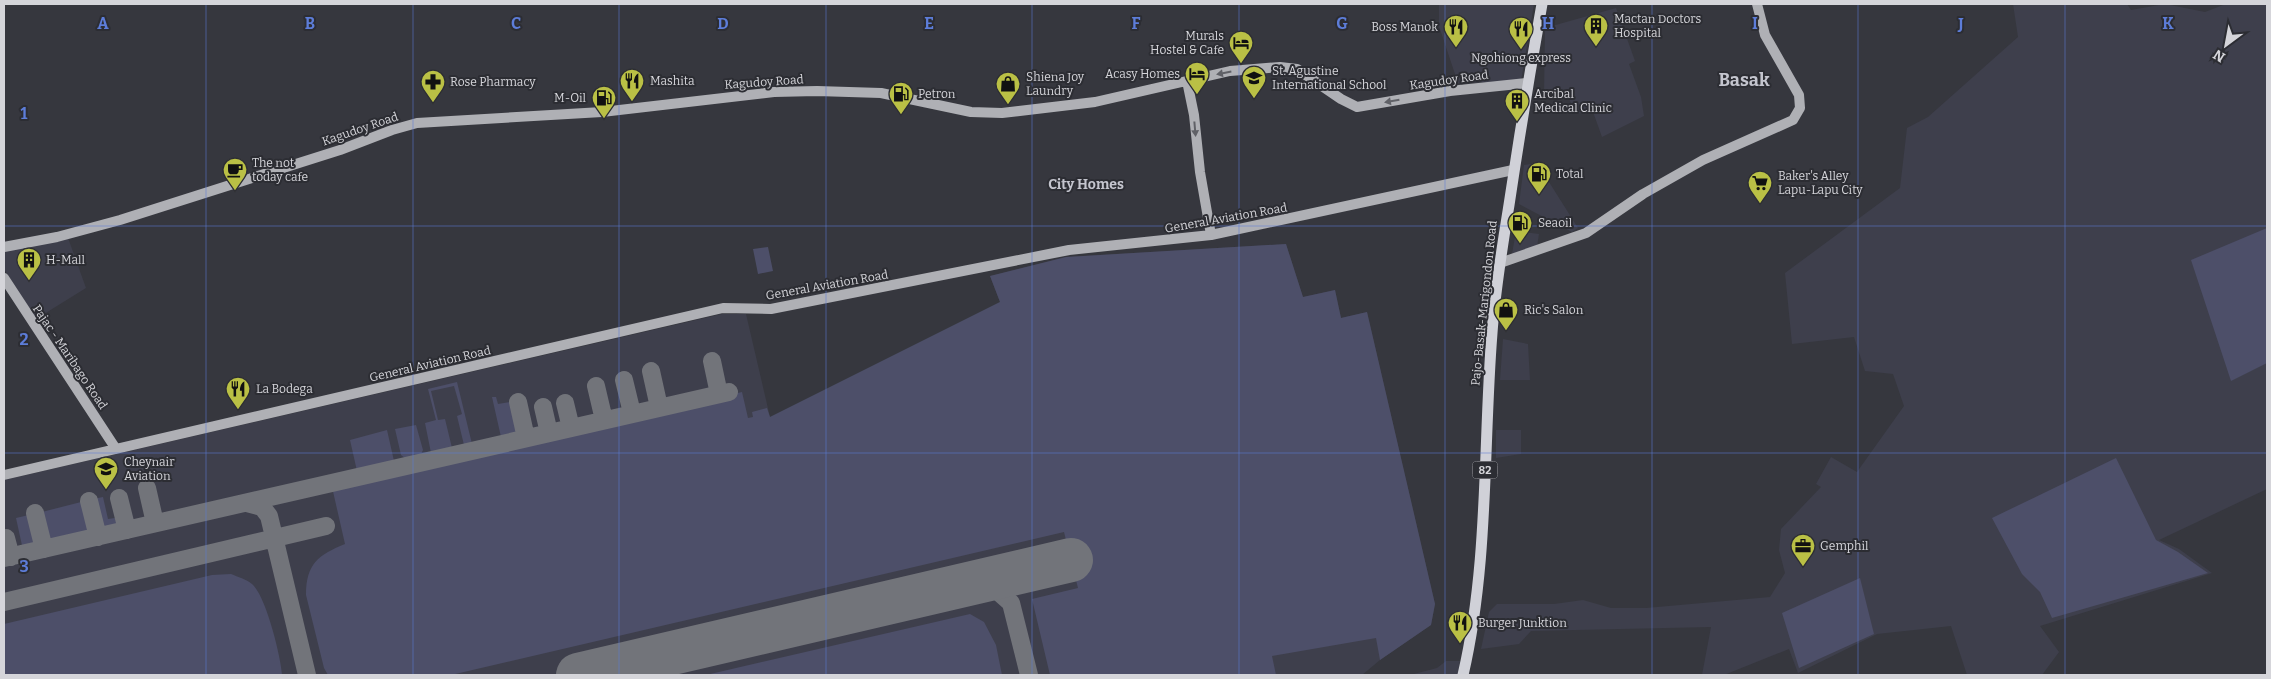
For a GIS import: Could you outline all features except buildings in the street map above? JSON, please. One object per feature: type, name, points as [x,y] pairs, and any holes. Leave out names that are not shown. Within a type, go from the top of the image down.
[{"type":"main road","name":"82","points":[[1527,83],[1542,4]]},
{"type":"main road","name":"Pajo-Basak-Marigondon Road","points":[[1463,675],[1474,626],[1481,562],[1487,399],[1500,263],[1527,83]]},
{"type":"street","points":[[1500,263],[1586,233],[1643,194],[1703,160],[1793,120],[1800,108],[1799,95],[1765,35],[1757,4]]},
{"type":"street","name":"Kagudoy Road","points":[[4,247],[57,237],[120,220],[340,150],[392,130],[417,123],[602,112],[774,92],[817,91],[881,93],[971,112],[1002,113],[1095,102],[1187,81],[1249,69],[1280,66],[1297,69],[1341,99],[1356,106],[1450,90],[1527,83]]},
{"type":"street","points":[[1187,81],[1194,115],[1200,172],[1211,235]]},
{"type":"street","name":"General Aviation Road","points":[[4,475],[723,308],[771,309],[1069,250],[1160,242],[1211,235],[1513,170]]},
{"type":"street","name":"Pajac - Maribago Road","points":[[4,278],[116,449]]},
{"type":"shaded area","points":[[1439,4],[1534,4],[1521,81],[1458,83],[1439,26]]},
{"type":"shaded area","points":[[2013,4],[2127,4],[2131,10],[2165,4],[2205,12],[2226,4],[2267,4],[2267,489],[2159,540],[2179,549],[2212,573],[2040,626],[2059,652],[2042,675],[1967,675],[1951,626],[1877,634],[1798,673],[1789,649],[1724,675],[1702,675],[1711,627],[1531,631],[1519,644],[1481,649],[1489,612],[1497,604],[1554,604],[1583,600],[1611,608],[1646,608],[1770,597],[1785,573],[1779,550],[1781,529],[1821,487],[1816,484],[1831,457],[1857,472],[1904,406],[1893,374],[1865,371],[1854,337],[1792,344],[1785,273],[1900,188],[1907,128],[1928,117],[2018,37]]},
{"type":"shaded area","points":[[1616,8],[1635,61],[1629,64],[1641,97],[1644,116],[1602,137],[1592,109],[1577,114],[1564,90],[1544,96],[1545,28]]},
{"type":"shaded area","points":[[1537,163],[1578,228],[1572,232],[1519,204],[1524,165]]},
{"type":"shaded area","points":[[2267,228],[2267,363],[2231,381],[2191,260]]},
{"type":"shaded area","points":[[1516,231],[1539,234],[1537,247],[1512,254]]},
{"type":"shaded area","name":"H-Mall","points":[[67,235],[86,288],[36,319],[4,269],[4,250]]},
{"type":"shaded area","points":[[1286,244],[1303,297],[1335,290],[1341,318],[1367,312],[1435,604],[1431,625],[1380,660],[1362,675],[4,675],[4,480],[722,314],[746,314],[770,417],[1000,302],[990,276],[1066,257]]},
{"type":"shaded area","points":[[1286,244],[1303,297],[1335,290],[1341,318],[1367,312],[1435,604],[1431,625],[1380,660],[1376,638],[1272,656],[1276,675],[1050,675],[1032,599],[1078,588],[1064,532],[451,675],[328,675],[324,668],[306,595],[308,576],[315,562],[328,552],[345,544],[332,487],[742,392],[748,418],[753,417],[752,412],[767,408],[770,417],[1000,302],[990,276],[1066,257]]},
{"type":"shaded area","points":[[768,247],[773,271],[758,274],[753,249]]},
{"type":"shaded area","points":[[1503,339],[1528,344],[1530,380],[1500,380]]},
{"type":"shaded area","points":[[457,382],[472,444],[464,445],[457,416],[462,414],[454,386],[431,391],[438,420],[445,419],[452,448],[431,453],[425,423],[436,420],[428,389]]},
{"type":"shaded area","points":[[492,397],[496,397],[498,404],[515,401],[522,432],[501,437]]},
{"type":"shaded area","points":[[416,425],[423,450],[420,456],[406,459],[401,455],[395,429]]},
{"type":"shaded area","points":[[387,430],[394,461],[357,471],[350,440]]},
{"type":"shaded area","points":[[1496,430],[1521,430],[1521,454],[1496,458]]},
{"type":"shaded area","points":[[2116,458],[2156,540],[2178,552],[2208,573],[2052,618],[2040,592],[2022,574],[1992,518]]},
{"type":"shaded area","points":[[103,497],[108,519],[115,518],[118,526],[100,531],[93,499]]},
{"type":"shaded area","points":[[85,501],[93,534],[52,544],[46,541],[38,513]]},
{"type":"shaded area","points":[[33,514],[39,543],[37,547],[23,550],[16,518]]},
{"type":"shaded area","points":[[231,574],[245,579],[257,591],[267,613],[276,641],[282,675],[4,675],[4,624],[212,575]]},
{"type":"shaded area","points":[[1860,578],[1874,634],[1799,668],[1782,613]]},
{"type":"shaded area","points":[[970,614],[984,622],[996,645],[1002,675],[706,675]]},
{"type":"shaded area","points":[[1446,661],[1460,661],[1458,675],[1410,675],[1437,668]]},
{"type":"taxiway","points":[[712,361],[719,394]]},
{"type":"taxiway","points":[[651,371],[659,407]]},
{"type":"taxiway","points":[[624,380],[632,413]]},
{"type":"taxiway","points":[[596,386],[604,420]]},
{"type":"taxiway","points":[[4,558],[729,392]]},
{"type":"taxiway","points":[[518,402],[526,438]]},
{"type":"taxiway","points":[[565,403],[571,428]]},
{"type":"taxiway","points":[[543,407],[549,433]]},
{"type":"taxiway","points":[[147,488],[155,523]]},
{"type":"taxiway","points":[[119,498],[127,530]]},
{"type":"taxiway","points":[[89,501],[98,537]]},
{"type":"taxiway","points":[[247,503],[262,507],[269,516],[307,675]]},
{"type":"taxiway","points":[[35,513],[44,549]]},
{"type":"taxiway","points":[[4,602],[326,526]]},
{"type":"taxiway","points":[[6,538],[11,557]]},
{"type":"taxiway","points":[[979,581],[993,587],[1011,603],[1029,675]]},
{"type":"runway","points":[[578,675],[1071,560]]},
{"type":"place","name":"Mactan Doctors Hospital","points":[[1596,47]]},
{"type":"place","name":"Boss Manok","points":[[1456,48]]},
{"type":"place","name":"Ngohiong express","points":[[1521,50]]},
{"type":"place","name":"Murals Hostel & Cafe","points":[[1241,64]]},
{"type":"place","name":"Acasy Homes","points":[[1197,95]]},
{"type":"place","name":"St. Agustine International School","points":[[1254,99]]},
{"type":"place","name":"Mashita","points":[[632,102]]},
{"type":"place","name":"Rose Pharmacy","points":[[433,103]]},
{"type":"place","name":"Shiena Joy Laundry","points":[[1008,105]]},
{"type":"place","name":"Petron","points":[[901,115]]},
{"type":"place","name":"M-Oil","points":[[604,119]]},
{"type":"place","name":"Arcibal Medical Clinic","points":[[1517,122]]},
{"type":"place","name":"The not today cafe","points":[[235,191]]},
{"type":"place","name":"Total","points":[[1539,195]]},
{"type":"place","name":"Baker's Alley Lapu-Lapu City","points":[[1760,204]]},
{"type":"place","name":"Seaoil","points":[[1520,244]]},
{"type":"place","name":"H-Mall","points":[[29,281]]},
{"type":"place","name":"Ric's Salon","points":[[1506,331]]},
{"type":"place","name":"La Bodega","points":[[238,410]]},
{"type":"place","name":"Cheynair Aviation","points":[[106,490]]},
{"type":"place","name":"Gemphil","points":[[1803,567]]},
{"type":"place","name":"Burger Junktion","points":[[1460,644]]},
{"type":"district","name":"Basak","points":[[1744,80]]},
{"type":"district","name":"City Homes","points":[[1086,184]]}]
